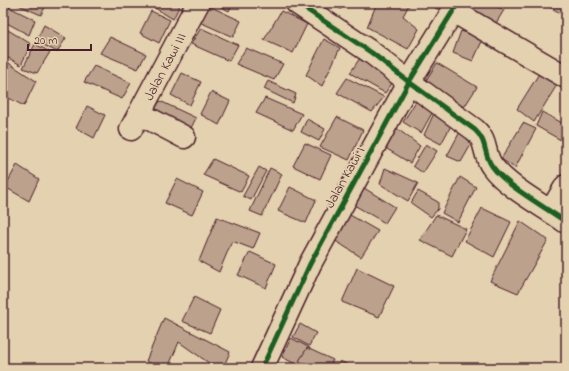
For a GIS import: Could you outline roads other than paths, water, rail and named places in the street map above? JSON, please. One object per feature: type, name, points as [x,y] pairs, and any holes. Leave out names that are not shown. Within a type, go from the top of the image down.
[{"type":"street","name":"Jalan Kawi III","points":[[184,137],[135,122],[198,3]]},
{"type":"street","points":[[297,3],[372,53],[480,134],[486,147],[491,165],[506,181],[558,217],[566,186]]},
{"type":"street","points":[[455,7],[566,77]]},
{"type":"street","name":"Jalan Kawi I","points":[[262,368],[310,264],[409,82],[455,7]]}]
